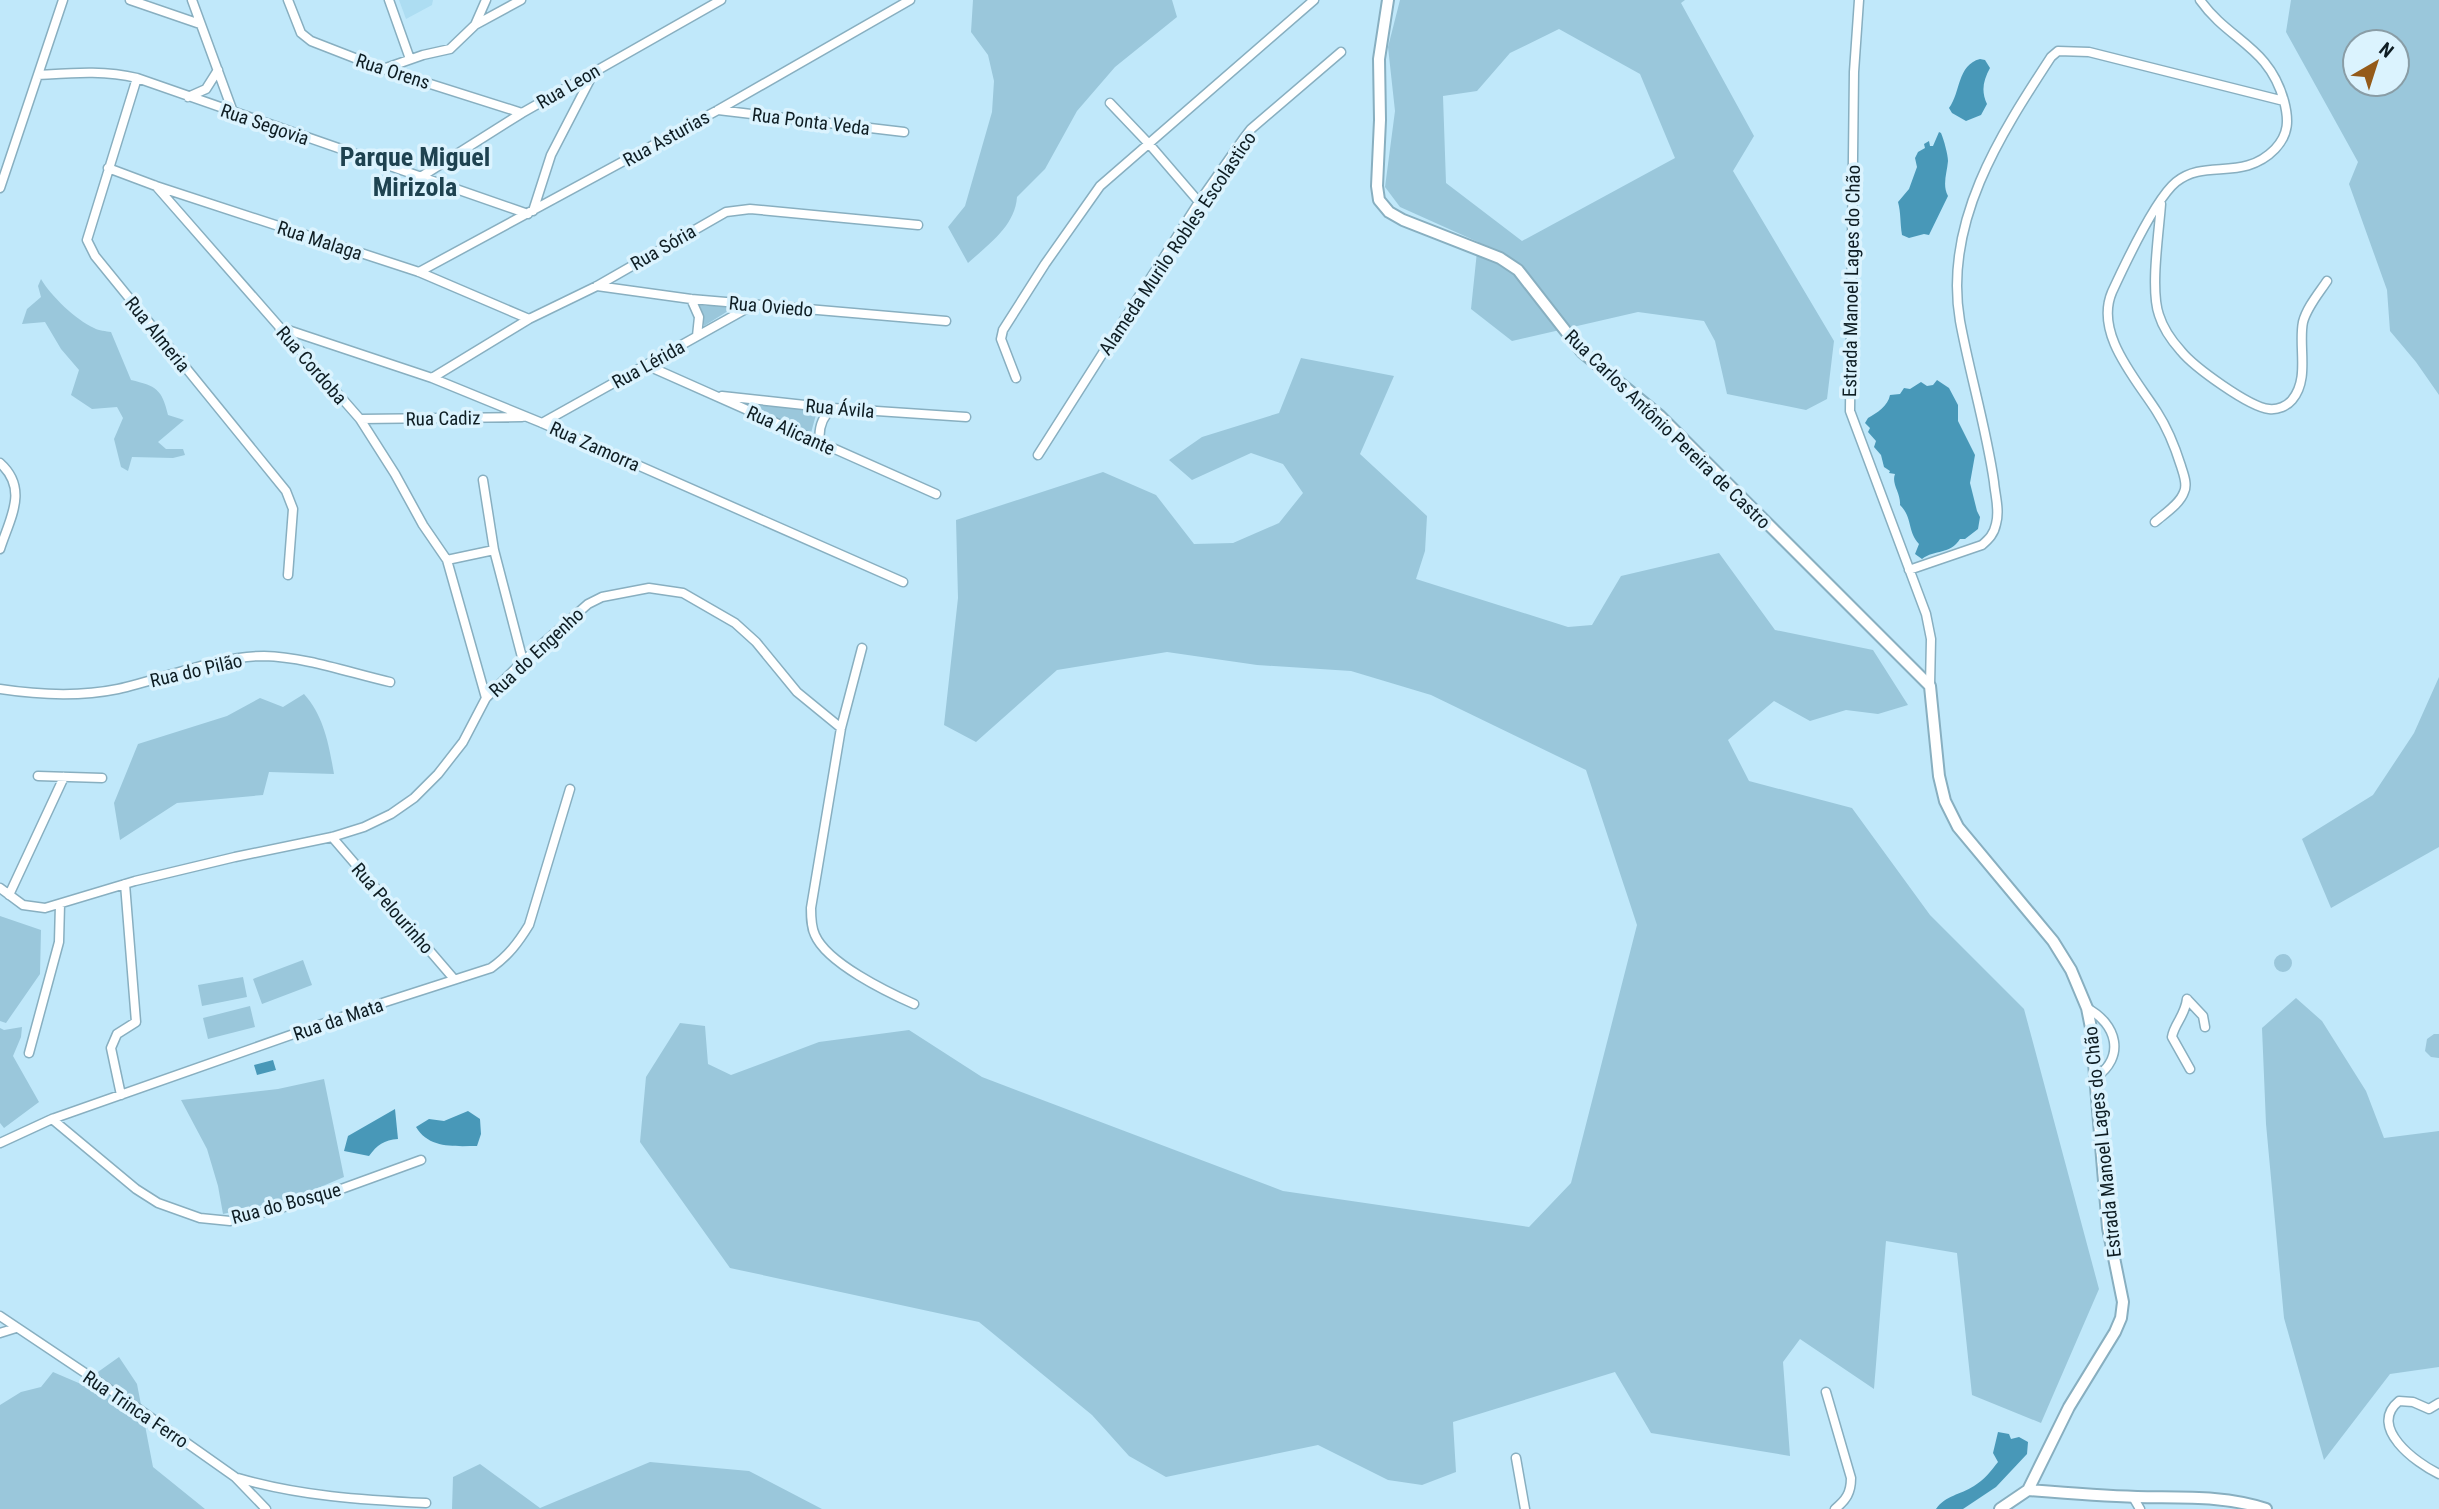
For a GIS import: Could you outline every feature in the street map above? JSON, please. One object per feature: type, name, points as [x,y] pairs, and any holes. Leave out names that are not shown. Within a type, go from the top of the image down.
[{"type":"street","points":[[0,188],[63,0]]},
{"type":"street","points":[[130,0],[201,24]]},
{"type":"street","points":[[192,0],[233,112]]},
{"type":"street","name":"Rua Orens","points":[[288,0],[301,33],[311,41],[383,69],[522,113]]},
{"type":"street","points":[[389,0],[410,59]]},
{"type":"street","points":[[475,25],[486,0]]},
{"type":"street","points":[[383,69],[450,49],[475,25],[521,0]]},
{"type":"street","name":"Rua Leon","points":[[419,178],[522,113],[720,0]]},
{"type":"street","name":"Rua Asturias","points":[[419,272],[718,110],[910,0]]},
{"type":"street","points":[[1016,378],[1002,338],[1003,330],[1091,196],[1314,0]]},
{"type":"street","name":"Rua Carlos Antônio Pereira de Castro","points":[[1388,0],[1379,59],[1379,200],[1389,212],[1403,220],[1500,258],[1518,270],[1582,352],[1660,416],[1930,686]]},
{"type":"street","name":"Estrada Manoel Lages do Chão","points":[[1860,0],[1854,72],[1848,396],[1850,411],[1926,614],[1931,639],[1930,686],[1939,776],[1945,801],[1953,818],[1992,870],[2053,941],[2071,970],[2087,1008],[2108,1228],[2123,1302],[2121,1318],[2115,1332],[2069,1407],[2028,1490],[2000,1509]]},
{"type":"street","points":[[2155,522],[2184,492],[2184,475],[2170,435],[2157,412],[2127,372],[2113,339],[2108,301],[2137,242],[2170,186],[2186,174],[2238,169],[2261,161],[2286,134],[2288,117],[2279,83],[2272,71],[2255,50],[2214,19],[2200,0]]},
{"type":"street","points":[[1909,570],[1982,545],[1991,537],[1996,524],[1998,512],[1990,454],[1960,320],[1955,285],[1958,251],[1987,165],[2006,127],[2051,57],[2058,51],[2089,52],[2284,101]]},
{"type":"street","name":"Alameda Murilo Robles Escolastico","points":[[1038,454],[1199,202],[1251,129],[1341,52]]},
{"type":"street","points":[[188,97],[206,89],[218,70]]},
{"type":"street","name":"Rua Segovia","points":[[38,75],[97,71],[137,78],[419,178],[531,213]]},
{"type":"street","points":[[531,213],[551,155],[594,72]]},
{"type":"street","name":"Rua Almeria","points":[[137,78],[87,240],[90,248],[286,491],[293,509],[288,575]]},
{"type":"street","points":[[1110,103],[1199,202]]},
{"type":"street","name":"Rua Ponta Veda","points":[[718,110],[904,132]]},
{"type":"street","name":"Rua Malaga","points":[[108,168],[419,272],[529,319]]},
{"type":"street","name":"Rua Cordoba","points":[[156,186],[360,419],[447,560],[486,698]]},
{"type":"street","points":[[2161,201],[2155,297],[2159,316],[2182,353],[2255,404],[2270,410],[2283,408],[2298,392],[2303,323],[2327,281]]},
{"type":"street","name":"Rua Sória","points":[[432,378],[529,319],[597,286],[726,212],[750,209],[918,225]]},
{"type":"street","name":"Rua Oviedo","points":[[597,286],[691,299],[946,321]]},
{"type":"street","points":[[691,299],[699,317],[697,336]]},
{"type":"street","name":"Rua Lérida","points":[[542,423],[753,304]]},
{"type":"street","name":"Rua Zamorra","points":[[279,327],[432,378],[542,423],[903,582]]},
{"type":"street","name":"Rua Alicante","points":[[646,365],[936,494]]},
{"type":"street","name":"Rua Ávila","points":[[715,396],[832,408],[966,417]]},
{"type":"street","points":[[820,443],[821,424],[832,408]]},
{"type":"street","name":"Rua Cadiz","points":[[360,419],[525,417]]},
{"type":"street","points":[[0,463],[10,473],[16,491],[16,500],[0,549]]},
{"type":"street","points":[[483,480],[494,550],[523,661]]},
{"type":"street","points":[[447,560],[494,550]]},
{"type":"street","name":"Rua do Engenho","points":[[0,888],[23,905],[45,908],[125,884],[332,837],[382,818],[414,798],[438,774],[463,742],[486,698],[523,661],[595,600],[649,588],[683,593],[734,623],[756,642],[797,692],[841,728]]},
{"type":"street","points":[[862,648],[841,728],[811,908],[811,925],[821,944],[849,970],[914,1004]]},
{"type":"street","name":"Rua do Pilão","points":[[0,689],[87,694],[236,659],[264,656],[294,660],[390,682]]},
{"type":"street","points":[[38,776],[102,778]]},
{"type":"street","points":[[9,895],[64,777]]},
{"type":"street","name":"Rua da Mata","points":[[0,1143],[52,1119],[491,968],[504,959],[529,925],[570,789]]},
{"type":"street","name":"Rua Pelourinho","points":[[332,837],[454,979]]},
{"type":"street","points":[[121,1095],[111,1048],[117,1034],[136,1022],[125,884]]},
{"type":"street","points":[[29,1053],[59,942],[60,904]]},
{"type":"street","points":[[2190,1069],[2172,1037],[2183,1015],[2187,999],[2203,1016],[2205,1027]]},
{"type":"street","points":[[2087,1008],[2107,1023],[2114,1043],[2111,1061],[2104,1072],[2095,1078]]},
{"type":"street","name":"Rua do Bosque","points":[[52,1119],[136,1189],[158,1203],[200,1218],[230,1221],[311,1200],[421,1160]]},
{"type":"street","name":"Rua Trinca Ferro","points":[[0,1316],[236,1478],[265,1509]]},
{"type":"street","points":[[0,1333],[16,1328]]},
{"type":"street","points":[[1826,1392],[1851,1479],[1848,1497],[1835,1509]]},
{"type":"street","points":[[2439,1403],[2429,1409],[2413,1402],[2399,1401],[2389,1414],[2390,1427],[2400,1447],[2421,1465],[2439,1474]]},
{"type":"street","points":[[1516,1458],[1525,1509]]},
{"type":"street","points":[[236,1478],[277,1489],[322,1496],[426,1503]]},
{"type":"street","points":[[2028,1490],[2212,1499],[2247,1503],[2266,1509]]},
{"type":"street","points":[[2133,1497],[2140,1509]]},
{"type":"shaded area","points":[[399,0],[433,0],[432,5],[406,19]]},
{"type":"shaded area","points":[[973,0],[1172,0],[1177,17],[1115,67],[1077,111],[1045,169],[1017,197],[1006,226],[968,263],[948,227],[965,206],[992,112],[994,81],[988,55],[971,32]]},
{"type":"shaded area","points":[[1400,0],[1685,0],[1681,3],[1754,136],[1733,171],[1834,341],[1827,399],[1806,410],[1727,394],[1715,341],[1704,321],[1638,312],[1512,341],[1471,309],[1478,242],[1400,207],[1385,187],[1395,111],[1388,47]],"holes":[[[1559,29],[1640,74],[1675,158],[1522,241],[1446,183],[1443,96],[1477,91],[1510,53]]]},
{"type":"shaded area","points":[[2291,0],[2439,0],[2439,395],[2390,331],[2387,290],[2349,184],[2358,162],[2286,32]]},
{"type":"shaded area","points":[[1985,60],[1990,68],[1984,86],[1987,104],[1981,115],[1966,121],[1952,113],[1949,108],[1963,73],[1973,62]]},
{"type":"shaded area","points":[[1939,132],[1948,158],[1945,183],[1948,196],[1929,235],[1909,238],[1902,235],[1898,202],[1909,189],[1917,167],[1915,158],[1918,152],[1925,148],[1924,144],[1929,141],[1930,146],[1933,146]]},
{"type":"shaded area","points":[[41,279],[57,300],[72,313],[96,329],[111,332],[131,380],[157,390],[168,415],[184,420],[158,442],[166,449],[183,449],[185,455],[173,458],[132,457],[128,471],[121,467],[114,439],[123,418],[117,407],[92,409],[71,395],[79,370],[61,349],[45,322],[22,324],[27,309],[41,297],[38,286]]},
{"type":"shaded area","points":[[700,306],[736,306],[704,326]]},
{"type":"shaded area","points":[[1301,358],[1394,376],[1360,454],[1427,516],[1425,551],[1416,579],[1568,627],[1592,625],[1621,576],[1719,553],[1775,630],[1873,650],[1908,705],[1878,714],[1846,710],[1810,721],[1774,701],[1728,740],[1749,781],[1852,808],[1930,915],[2024,1009],[2099,1289],[2041,1423],[1972,1395],[1957,1253],[1886,1241],[1874,1389],[1800,1339],[1783,1362],[1790,1456],[1651,1433],[1615,1372],[1453,1422],[1456,1472],[1422,1485],[1388,1480],[1318,1445],[1166,1477],[1129,1456],[1092,1415],[979,1322],[730,1268],[640,1142],[646,1077],[680,1023],[705,1026],[708,1064],[731,1075],[819,1042],[909,1030],[982,1077],[1283,1191],[1529,1227],[1571,1183],[1637,925],[1586,770],[1431,695],[1351,671],[1257,665],[1167,652],[1057,670],[976,742],[944,725],[958,598],[956,520],[1103,472],[1156,495],[1194,544],[1233,543],[1279,523],[1303,493],[1283,464],[1251,453],[1192,480],[1169,460],[1202,437],[1279,413]]},
{"type":"shaded area","points":[[1937,380],[1949,388],[1958,405],[1958,421],[1975,455],[1970,483],[1980,517],[1978,529],[1965,539],[1960,539],[1947,550],[1922,559],[1915,554],[1919,544],[1900,505],[1894,481],[1895,474],[1889,473],[1884,467],[1881,455],[1874,447],[1876,441],[1868,432],[1870,428],[1865,423],[1885,406],[1890,395],[1900,394],[1904,388],[1910,389],[1921,382],[1927,386],[1933,385]]},
{"type":"shaded area","points":[[746,404],[817,411],[811,433]]},
{"type":"shaded area","points":[[2439,677],[2439,847],[2331,908],[2302,839],[2373,795],[2414,733]]},
{"type":"shaded area","points":[[304,694],[321,721],[334,774],[269,772],[263,795],[177,803],[120,840],[114,803],[138,744],[227,716],[260,698],[283,707]]},
{"type":"shaded area","points":[[0,916],[41,930],[40,974],[6,1023],[0,1021]]},
{"type":"shaded area","points":[[2283,954],[2289,957],[2292,963],[2289,969],[2283,972],[2277,969],[2274,963],[2277,957]]},
{"type":"shaded area","points":[[303,960],[312,985],[262,1004],[253,979]]},
{"type":"shaded area","points":[[243,977],[247,997],[202,1006],[198,985]]},
{"type":"shaded area","points":[[2296,998],[2322,1021],[2366,1091],[2384,1138],[2439,1131],[2439,1367],[2390,1374],[2324,1460],[2284,1318],[2266,1124],[2262,1028]]},
{"type":"shaded area","points":[[250,1006],[255,1027],[208,1039],[203,1018]]},
{"type":"shaded area","points":[[22,1027],[13,1056],[39,1102],[4,1128],[0,1123],[0,1028],[4,1030]]},
{"type":"shaded area","points":[[2439,1034],[2439,1058],[2431,1057],[2425,1051],[2427,1039]]},
{"type":"shaded area","points":[[273,1060],[276,1070],[257,1075],[254,1065]]},
{"type":"shaded area","points":[[324,1079],[344,1177],[297,1197],[223,1214],[207,1149],[181,1100],[278,1089]]},
{"type":"shaded area","points":[[395,1109],[398,1139],[381,1144],[369,1156],[344,1151],[348,1136]]},
{"type":"shaded area","points":[[468,1111],[480,1119],[481,1134],[477,1146],[435,1143],[421,1134],[416,1127],[429,1119],[444,1121]]},
{"type":"shaded area","points":[[119,1357],[137,1384],[153,1467],[205,1509],[0,1509],[0,1405],[21,1392],[41,1387],[53,1372],[81,1384]]},
{"type":"shaded area","points":[[1998,1432],[2009,1434],[2011,1439],[2019,1437],[2028,1442],[2027,1454],[1996,1487],[1963,1509],[1936,1509],[1949,1498],[1978,1484],[1993,1469],[1998,1462],[1993,1453]]},
{"type":"shaded area","points":[[650,1462],[749,1471],[822,1509],[452,1509],[453,1477],[480,1464],[540,1508]]},
{"type":"district","name":"Parque Miguel Mirizola","points":[[415,172]]}]
